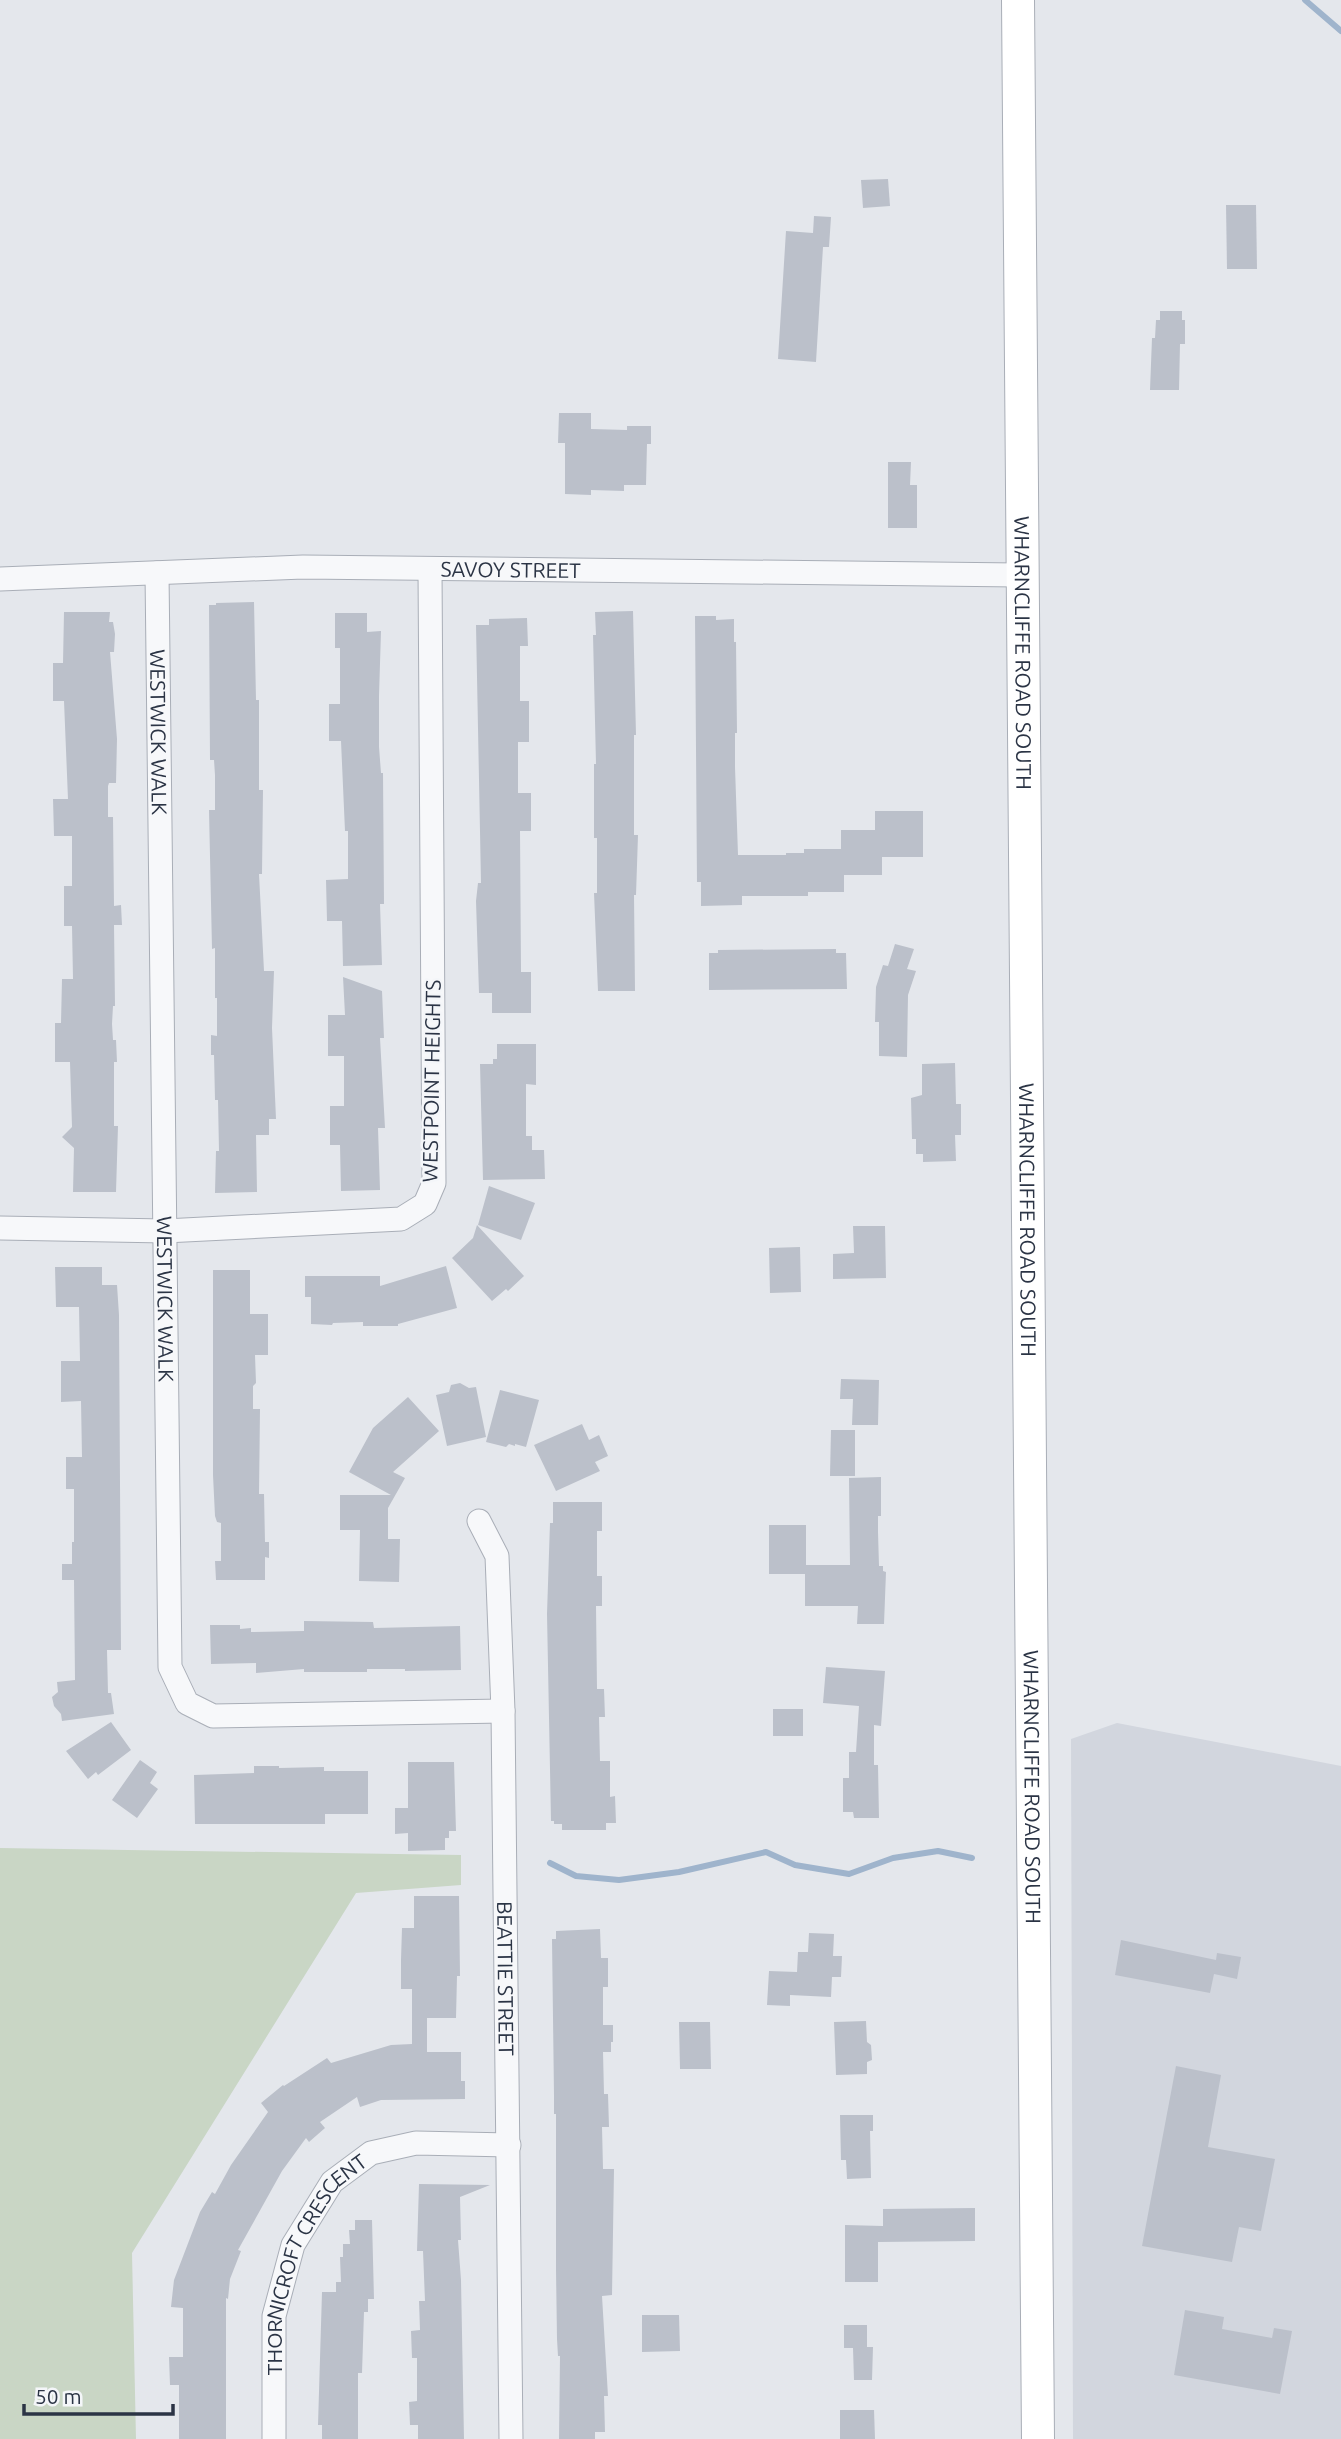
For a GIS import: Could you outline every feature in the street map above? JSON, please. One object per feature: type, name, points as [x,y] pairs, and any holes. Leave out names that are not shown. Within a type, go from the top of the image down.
[{"type":"main road","name":"WHARNCLIFFE ROAD SOUTH","points":[[1018,0],[1038,2439]]},
{"type":"street","name":"SAVOY STREET","points":[[0,579],[303,567],[1021,575]]},
{"type":"street","name":"WESTPOINT HEIGHTS","points":[[0,1228],[165,1231],[401,1219],[425,1204],[434,1183],[430,570]]},
{"type":"street","name":"WESTWICK WALK","points":[[157,573],[170,1667],[187,1703],[213,1716],[503,1711]]},
{"type":"street","name":"BEATTIE STREET","points":[[479,1521],[497,1556],[503,1711],[511,2439]]},
{"type":"street","name":"THORNICROFT CRESCENT","points":[[274,2439],[274,2316],[293,2245],[332,2182],[371,2153],[416,2143],[509,2145]]},
{"type":"shaded area","points":[[1117,1723],[1341,1766],[1341,2439],[1073,2439],[1071,1739]]},
{"type":"green space","points":[[0,1848],[461,1855],[461,1885],[356,1893],[132,2253],[136,2439],[0,2439]]},
{"type":"building","points":[[888,179],[890,206],[863,208],[861,180]]},
{"type":"building","points":[[1226,205],[1256,205],[1257,269],[1227,269]]},
{"type":"building","points":[[814,216],[831,217],[829,247],[823,247],[816,362],[778,359],[786,231],[813,233]]},
{"type":"building","points":[[1160,311],[1182,311],[1182,320],[1185,320],[1185,344],[1180,344],[1179,390],[1150,390],[1152,338],[1155,338],[1156,320],[1160,320]]},
{"type":"building","points":[[559,413],[591,413],[591,429],[627,430],[627,426],[651,426],[651,444],[647,444],[646,485],[624,485],[624,491],[591,490],[591,495],[565,494],[565,443],[558,443]]},
{"type":"building","points":[[888,462],[911,462],[910,485],[917,485],[917,528],[888,528]]},
{"type":"building","points":[[254,602],[256,700],[259,700],[259,790],[263,790],[262,874],[259,874],[264,971],[274,971],[272,1028],[276,1119],[269,1119],[269,1135],[256,1135],[257,1192],[215,1193],[216,1151],[219,1151],[218,1100],[215,1100],[214,1055],[211,1055],[211,1035],[217,1036],[217,998],[215,948],[212,949],[209,810],[215,810],[215,775],[214,760],[210,760],[209,605]]},
{"type":"building","points":[[633,611],[636,735],[634,835],[638,835],[634,895],[635,991],[598,991],[594,893],[597,893],[597,838],[594,838],[595,612]]},
{"type":"building","points":[[64,612],[110,612],[109,622],[113,622],[115,634],[114,652],[110,652],[117,739],[116,783],[109,783],[108,786],[108,817],[113,817],[114,906],[121,905],[122,925],[114,925],[115,1006],[112,1024],[117,1062],[114,1062],[114,1126],[118,1126],[116,1192],[73,1192],[74,1148],[62,1137],[72,1127],[70,1062],[55,1062],[55,1023],[61,1023],[62,979],[73,979],[72,926],[64,926],[64,886],[72,886],[72,836],[54,836],[53,799],[68,799],[64,701],[53,701],[53,663],[63,663]]},
{"type":"building","points":[[335,613],[367,613],[367,632],[381,631],[379,747],[383,773],[384,904],[380,904],[382,965],[343,966],[342,921],[327,921],[326,880],[348,879],[348,831],[345,831],[341,741],[329,741],[329,704],[340,704],[340,648],[335,648]]},
{"type":"building","points":[[695,616],[716,616],[716,620],[734,619],[738,855],[786,855],[804,853],[804,849],[841,849],[841,830],[875,830],[875,811],[923,811],[923,857],[882,857],[882,875],[844,875],[844,892],[808,892],[808,896],[742,896],[742,905],[701,906],[701,882],[697,882]]},
{"type":"building","points":[[527,618],[528,646],[520,646],[520,701],[529,701],[529,742],[518,742],[518,793],[531,793],[531,831],[520,831],[521,972],[531,972],[531,1013],[492,1013],[492,993],[479,993],[476,901],[478,883],[481,883],[476,625],[489,625],[489,619]]},
{"type":"building","points":[[895,944],[914,949],[907,969],[916,971],[908,995],[907,1057],[879,1056],[879,1022],[875,1022],[876,987],[883,965],[888,966]]},
{"type":"building","points":[[836,949],[836,953],[846,953],[847,989],[709,990],[709,953],[718,953],[718,950]]},
{"type":"building","points":[[343,977],[382,991],[384,1038],[380,1038],[385,1128],[378,1128],[380,1190],[341,1191],[340,1145],[330,1145],[330,1106],[344,1106],[344,1056],[328,1056],[328,1015],[345,1015]]},
{"type":"building","points":[[497,1044],[536,1044],[536,1085],[526,1084],[526,1136],[532,1136],[532,1150],[544,1150],[545,1179],[483,1180],[480,1064],[493,1064],[493,1059],[497,1059]]},
{"type":"building","points":[[955,1063],[956,1104],[961,1104],[961,1135],[955,1135],[956,1161],[923,1162],[923,1154],[916,1154],[916,1139],[912,1139],[911,1098],[922,1095],[922,1064]]},
{"type":"building","points":[[489,1186],[535,1203],[521,1240],[478,1225]]},
{"type":"building","points":[[477,1225],[524,1276],[492,1301],[452,1258],[473,1238]]},
{"type":"building","points":[[853,1226],[885,1226],[886,1278],[833,1279],[833,1254],[854,1253]]},
{"type":"building","points":[[800,1247],[801,1292],[770,1293],[769,1248]]},
{"type":"building","points":[[446,1266],[457,1308],[398,1326],[363,1326],[363,1322],[311,1324],[311,1297],[305,1297],[305,1276],[380,1276],[380,1286]]},
{"type":"building","points":[[55,1267],[102,1267],[102,1285],[117,1285],[119,1315],[121,1650],[107,1650],[108,1693],[111,1693],[114,1714],[62,1721],[52,1697],[58,1692],[57,1682],[75,1680],[74,1580],[62,1580],[62,1564],[72,1564],[74,1542],[74,1489],[66,1489],[66,1457],[82,1457],[81,1401],[61,1402],[61,1361],[80,1361],[79,1307],[56,1307]]},
{"type":"building","points":[[213,1270],[250,1270],[250,1314],[268,1314],[268,1355],[255,1355],[256,1383],[253,1386],[253,1409],[260,1409],[259,1494],[264,1494],[265,1542],[269,1542],[269,1558],[265,1557],[265,1580],[216,1580],[215,1561],[221,1561],[221,1523],[217,1522],[215,1516],[213,1475]]},
{"type":"building","points":[[841,1379],[879,1380],[878,1425],[852,1425],[853,1399],[840,1399]]},
{"type":"building","points":[[460,1383],[469,1388],[476,1387],[486,1437],[447,1446],[436,1395],[449,1392],[451,1385]]},
{"type":"building","points":[[500,1390],[539,1400],[526,1447],[509,1444],[506,1447],[486,1442]]},
{"type":"building","points":[[408,1397],[439,1431],[393,1472],[405,1478],[388,1508],[388,1539],[400,1539],[399,1582],[359,1581],[360,1530],[340,1530],[340,1495],[391,1495],[349,1472],[373,1428]]},
{"type":"building","points":[[582,1424],[589,1440],[599,1435],[608,1456],[595,1462],[600,1471],[556,1491],[534,1445]]},
{"type":"building","points":[[831,1430],[855,1430],[855,1476],[830,1476]]},
{"type":"building","points":[[881,1477],[881,1516],[878,1516],[878,1532],[879,1566],[883,1566],[883,1571],[886,1572],[884,1624],[857,1624],[858,1606],[805,1606],[805,1574],[769,1574],[769,1525],[806,1525],[806,1565],[850,1565],[849,1478]]},
{"type":"building","points":[[553,1502],[602,1502],[602,1531],[597,1531],[597,1576],[602,1576],[602,1606],[596,1606],[597,1689],[604,1689],[605,1717],[599,1717],[600,1761],[610,1761],[610,1797],[615,1796],[616,1823],[606,1823],[606,1830],[562,1830],[562,1824],[554,1824],[554,1821],[551,1821],[547,1614]]},
{"type":"building","points":[[304,1621],[373,1622],[374,1628],[460,1626],[461,1670],[367,1669],[367,1672],[304,1672],[304,1669],[256,1673],[256,1663],[211,1664],[210,1625],[240,1625],[240,1629],[251,1628],[251,1632],[304,1631]]},
{"type":"building","points":[[826,1667],[885,1671],[881,1726],[874,1725],[874,1765],[878,1765],[879,1818],[854,1818],[853,1812],[843,1812],[843,1778],[849,1778],[849,1752],[856,1752],[859,1706],[823,1703]]},
{"type":"building","points":[[773,1709],[803,1709],[803,1736],[773,1736]]},
{"type":"building","points":[[111,1722],[131,1750],[98,1775],[96,1772],[88,1779],[66,1751]]},
{"type":"building","points":[[140,1760],[157,1772],[150,1783],[158,1789],[137,1818],[112,1800]]},
{"type":"building","points":[[408,1762],[454,1762],[456,1831],[449,1831],[449,1838],[445,1838],[445,1850],[408,1851],[408,1833],[395,1834],[395,1808],[408,1808]]},
{"type":"building","points":[[254,1766],[368,1771],[368,1814],[325,1814],[325,1824],[195,1824],[194,1775],[254,1773]]},
{"type":"building","points":[[414,1896],[459,1896],[460,1976],[457,1976],[456,2018],[427,2018],[427,2052],[461,2052],[461,2081],[465,2081],[465,2099],[381,2100],[360,2107],[357,2097],[320,2122],[325,2128],[309,2142],[306,2138],[282,2171],[238,2250],[241,2251],[230,2279],[228,2299],[226,2298],[226,2439],[179,2439],[179,2385],[170,2385],[169,2357],[183,2357],[183,2308],[171,2307],[174,2280],[200,2212],[212,2192],[215,2194],[231,2165],[268,2112],[261,2103],[283,2085],[327,2058],[331,2063],[391,2045],[412,2044],[412,1989],[401,1989],[401,1960],[402,1928],[414,1928]]},
{"type":"building","points":[[600,1929],[601,1958],[608,1958],[608,1987],[603,1987],[603,2025],[613,2025],[611,2052],[603,2052],[604,2094],[608,2094],[609,2127],[602,2127],[603,2169],[614,2169],[612,2295],[602,2296],[608,2396],[604,2396],[605,2432],[595,2432],[595,2439],[559,2439],[560,2356],[557,2339],[552,1939],[556,1939],[556,1931]]},
{"type":"building","points":[[809,1933],[834,1934],[833,1956],[842,1956],[841,1977],[832,1977],[831,1997],[790,1995],[790,2006],[767,2005],[769,1971],[797,1972],[798,1952],[808,1952]]},
{"type":"building","points":[[1121,1940],[1216,1960],[1217,1953],[1241,1957],[1237,1979],[1214,1974],[1210,1993],[1115,1975]]},
{"type":"building","points":[[866,2021],[867,2042],[871,2045],[872,2060],[867,2062],[867,2074],[836,2075],[834,2022]]},
{"type":"building","points":[[679,2022],[710,2022],[711,2069],[680,2069]]},
{"type":"building","points":[[1176,2066],[1221,2075],[1208,2147],[1275,2159],[1261,2231],[1239,2227],[1232,2262],[1142,2246]]},
{"type":"building","points":[[840,2115],[873,2115],[873,2131],[870,2131],[871,2178],[847,2179],[846,2160],[841,2160]]},
{"type":"building","points":[[419,2184],[490,2185],[460,2197],[461,2240],[458,2240],[464,2439],[418,2439],[418,2425],[410,2425],[409,2402],[417,2401],[417,2358],[412,2358],[411,2331],[420,2330],[419,2301],[425,2301],[423,2251],[417,2251]]},
{"type":"building","points":[[975,2208],[975,2241],[878,2242],[878,2282],[845,2282],[845,2225],[883,2226],[883,2209]]},
{"type":"building","points":[[355,2220],[372,2220],[374,2299],[368,2299],[368,2312],[364,2312],[362,2373],[358,2373],[358,2439],[322,2439],[322,2425],[318,2425],[322,2292],[336,2292],[336,2282],[341,2282],[340,2257],[343,2257],[343,2244],[350,2244],[349,2230],[355,2230]]},
{"type":"building","points":[[1185,2310],[1224,2317],[1222,2329],[1272,2338],[1274,2328],[1292,2331],[1280,2394],[1174,2375]]},
{"type":"building","points":[[642,2315],[679,2315],[680,2351],[642,2352]]},
{"type":"building","points":[[844,2325],[867,2325],[867,2347],[873,2347],[872,2380],[854,2380],[853,2348],[844,2348]]},
{"type":"building","points":[[840,2410],[874,2410],[875,2439],[840,2439]]},
{"type":"waterway","points":[[1305,0],[1341,31]]},
{"type":"waterway","points":[[550,1863],[576,1876],[619,1880],[679,1872],[766,1852],[795,1865],[849,1874],[893,1858],[938,1851],[972,1858]]}]
